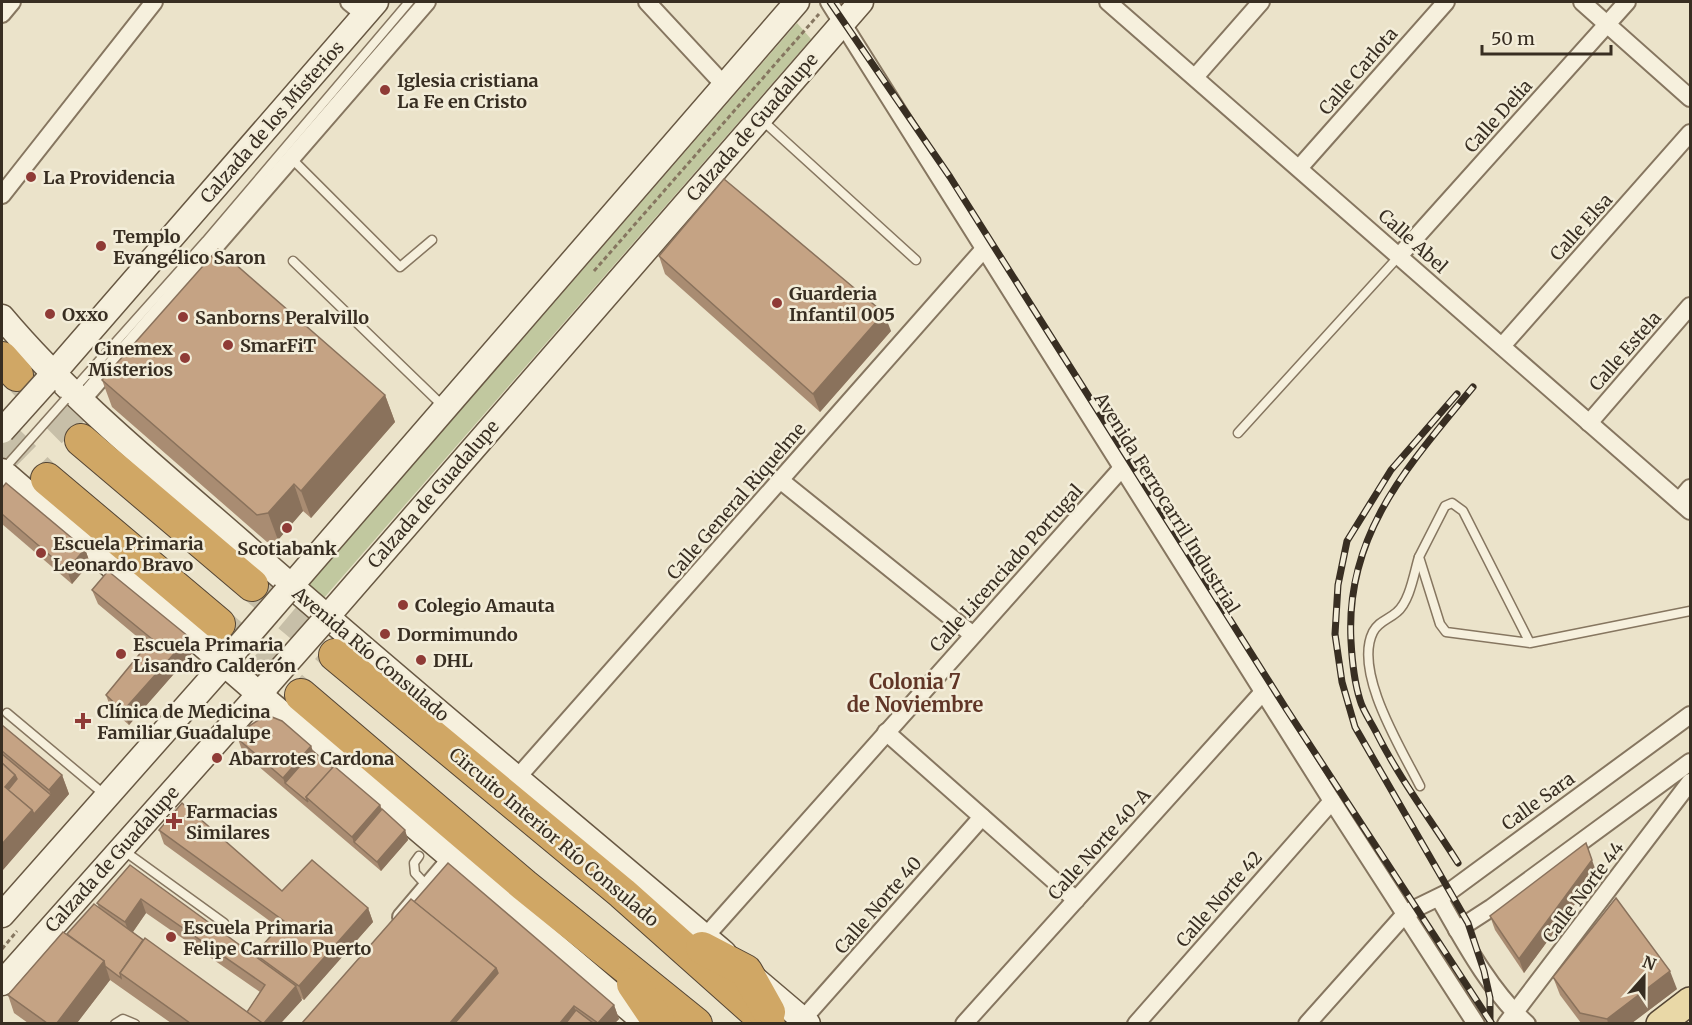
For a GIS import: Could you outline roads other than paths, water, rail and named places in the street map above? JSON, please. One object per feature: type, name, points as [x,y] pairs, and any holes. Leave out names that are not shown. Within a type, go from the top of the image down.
[{"type":"highway","points":[[81,440],[252,585]]},
{"type":"highway","points":[[47,479],[219,624]]},
{"type":"highway","name":"Circuito Interior Río Consulado","points":[[335,655],[657,925],[769,1023]]},
{"type":"highway","points":[[301,695],[619,963],[696,1023]]},
{"type":"highway","points":[[657,925],[746,971],[795,1022]]},
{"type":"highway","points":[[619,963],[645,1022]]},
{"type":"main road","points":[[2,915],[446,409],[797,2]]},
{"type":"main road","name":"Calzada de Guadalupe","points":[[2,983],[324,620],[861,2]]},
{"type":"main road","name":"Calzada de los Misterios","points":[[2,431],[29,372],[363,6]]},
{"type":"main road","name":"Avenida Río Consulado","points":[[2,317],[29,372],[73,397],[324,620],[517,778],[746,971]]},
{"type":"main road","points":[[4,469],[263,689],[452,857],[645,1022]]},
{"type":"main road","points":[[1660,1023],[1690,1001]]},
{"type":"street","points":[[2,14],[12,2]]},
{"type":"street","points":[[2,195],[154,2]]},
{"type":"street","points":[[73,397],[292,159],[427,2]]},
{"type":"street","points":[[647,2],[724,86]]},
{"type":"street","name":"Avenida Ferrocarril Industrial","points":[[829,2],[844,22],[984,249],[1332,801],[1476,1023]]},
{"type":"street","name":"Calle Abel","points":[[1108,2],[1196,76],[1685,506]]},
{"type":"street","points":[[1196,76],[1261,2]]},
{"type":"street","name":"Calle Carlota","points":[[1300,167],[1446,2]]},
{"type":"street","points":[[1582,2],[1690,98]]},
{"type":"street","name":"Calle Delia","points":[[1399,256],[1627,2]]},
{"type":"street","name":"Calle Elsa","points":[[1502,346],[1690,133]]},
{"type":"street","name":"Calle General Riquelme","points":[[517,778],[984,249]]},
{"type":"street","name":"Calle Estela","points":[[1589,423],[1690,306]]},
{"type":"street","name":"Calle Licenciado Portugal","points":[[705,937],[1122,468]]},
{"type":"street","points":[[780,480],[973,635]]},
{"type":"street","points":[[1685,506],[1690,488]]},
{"type":"street","name":"Calle Norte 40-A","points":[[964,1023],[1263,692]]},
{"type":"street","name":"Calle Sara","points":[[1406,913],[1439,898],[1690,715]]},
{"type":"street","points":[[886,732],[1076,900]]},
{"type":"street","points":[[1457,930],[1491,908],[1690,762]]},
{"type":"street","name":"Calle Norte 44","points":[[1516,1020],[1690,783]]},
{"type":"street","name":"Calle Norte 42","points":[[1136,1023],[1332,801]]},
{"type":"street","name":"Calle Norte 40","points":[[795,1022],[982,817]]},
{"type":"street","points":[[390,930],[452,857]]},
{"type":"street","points":[[1439,898],[1457,930],[1516,1020]]},
{"type":"street","points":[[1307,1023],[1406,913]]},
{"type":"lane","points":[[4,469],[73,397],[409,2]]},
{"type":"lane","points":[[760,118],[916,260]]},
{"type":"lane","points":[[292,159],[400,267],[432,240]]},
{"type":"lane","points":[[1238,433],[1399,256]]},
{"type":"lane","points":[[294,261],[446,409]]},
{"type":"lane","points":[[1420,786],[1388,721],[1373,684],[1367,648],[1381,620],[1402,606],[1419,557],[1440,511],[1445,506],[1459,506],[1530,643]]},
{"type":"lane","points":[[1419,557],[1440,624],[1446,632],[1530,643],[1690,611]]},
{"type":"lane","points":[[7,713],[105,795]]},
{"type":"lane","points":[[120,848],[224,922]]},
{"type":"lane","points":[[419,856],[414,863],[415,873],[427,886]]},
{"type":"lane","points":[[115,1023],[123,1019],[135,1023]]},
{"type":"tunnel","points":[[17,375],[81,440]]},
{"type":"tunnel","points":[[2,435],[47,479]]},
{"type":"tunnel","points":[[252,585],[335,655]]},
{"type":"tunnel","points":[[219,624],[301,695]]},
{"type":"railway","points":[[830,2],[950,177],[1287,710],[1492,1024]]},
{"type":"railway","points":[[1458,863],[1395,766],[1361,704],[1352,656],[1352,602],[1359,567],[1370,534],[1386,503],[1426,444],[1473,387]]},
{"type":"railway","points":[[1457,394],[1391,470],[1347,541],[1338,585],[1335,634],[1342,682],[1355,727],[1468,923],[1484,971],[1490,998],[1490,1021]]},
{"type":"place","name":"Iglesia cristiana La Fe en Cristo","points":[[385,90]]},
{"type":"place","name":"La Providencia","points":[[31,177]]},
{"type":"place","name":"Templo Evangélico Saron","points":[[101,246]]},
{"type":"place","name":"Guarderia Infantil 005","points":[[777,303]]},
{"type":"place","name":"Oxxo","points":[[50,314]]},
{"type":"place","name":"Sanborns Peralvillo","points":[[183,317]]},
{"type":"place","name":"SmarFiT","points":[[228,345]]},
{"type":"place","name":"Cinemex Misterios","points":[[185,358]]},
{"type":"place","name":"Scotiabank","points":[[287,528]]},
{"type":"place","name":"Escuela Primaria Leonardo Bravo","points":[[41,553]]},
{"type":"place","name":"Colegio Amauta","points":[[403,605]]},
{"type":"place","name":"Dormimundo","points":[[385,634]]},
{"type":"place","name":"Escuela Primaria Lisandro Calderón","points":[[121,654]]},
{"type":"place","name":"DHL","points":[[421,660]]},
{"type":"place","name":"Clínica de Medicina Familiar Guadalupe","points":[[83,721]]},
{"type":"place","name":"Abarrotes Cardona","points":[[217,758]]},
{"type":"place","name":"Farmacias Similares","points":[[174,821]]},
{"type":"place","name":"Escuela Primaria Felipe Carrillo Puerto","points":[[171,937]]},
{"type":"district","name":"Colonia 7 de Noviembre","points":[[915,692]]}]
